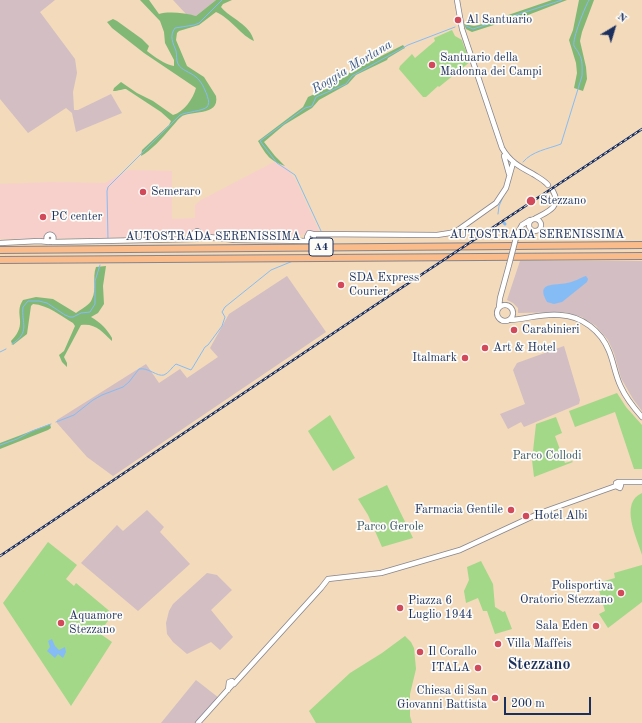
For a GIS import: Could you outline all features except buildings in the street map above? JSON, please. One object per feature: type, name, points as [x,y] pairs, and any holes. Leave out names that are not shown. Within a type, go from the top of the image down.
[{"type":"highway","name":"AUTOSTRADA SERENISSIMA","points":[[0,250],[642,245]]},
{"type":"highway","name":"AUTOSTRADA SERENISSIMA","points":[[0,260],[642,256]]},
{"type":"street","points":[[457,0],[462,25],[509,171]]},
{"type":"street","points":[[502,148],[506,156],[513,163],[544,180],[548,185]]},
{"type":"street","points":[[0,243],[52,240],[167,240],[197,236],[235,240],[290,240],[308,238],[312,240],[314,236],[330,234],[437,235],[450,233],[464,226],[496,203],[506,188],[509,171],[513,163]]},
{"type":"street","points":[[509,171],[520,167]]},
{"type":"street","points":[[553,191],[556,198],[551,210],[538,220],[530,220],[521,227],[517,234],[497,314],[499,319],[504,321],[559,315],[573,317],[593,328],[601,337],[609,352],[614,372],[621,388],[633,407],[642,417]]},
{"type":"street","points":[[530,220],[530,229]]},
{"type":"street","points":[[521,227],[533,231],[538,230],[541,225],[538,220]]},
{"type":"street","points":[[39,241],[52,235],[52,240]]},
{"type":"street","points":[[502,292],[502,298],[505,304],[511,307],[514,313],[523,318]]},
{"type":"street","points":[[499,307],[505,304]]},
{"type":"street","points":[[511,320],[514,313]]},
{"type":"street","points":[[198,723],[328,579],[381,573],[460,550],[536,514],[616,486],[618,488],[621,484],[642,483]]},
{"type":"shaded area","points":[[0,0],[55,0],[40,12],[75,59],[77,73],[73,92],[74,110],[78,110],[111,94],[122,113],[76,132],[72,113],[66,108],[28,133],[0,99]]},
{"type":"shaded area","points":[[173,0],[216,0],[196,16],[186,14]]},
{"type":"shaded area","points":[[274,162],[285,166],[295,179],[319,231],[312,231],[294,238],[241,238],[204,234],[199,230],[175,237],[0,239],[0,184],[53,182],[105,183],[128,170],[172,171],[172,219],[195,218],[195,205],[201,200]]},
{"type":"shaded area","points":[[520,261],[642,261],[642,411],[621,378],[614,353],[608,340],[596,326],[582,317],[565,312],[518,313],[518,308],[507,300]]},
{"type":"shaded area","points":[[287,276],[326,332],[113,476],[87,457],[57,423],[57,420],[146,364],[159,383],[180,369],[187,378],[218,357],[210,348],[229,314]]},
{"type":"shaded area","points":[[564,346],[580,400],[579,404],[524,427],[521,422],[508,429],[500,414],[525,404],[513,370],[517,363]]},
{"type":"shaded area","points":[[147,510],[164,527],[160,532],[190,564],[138,611],[81,563],[117,525],[123,531]]},
{"type":"shaded area","points":[[207,573],[217,575],[232,590],[211,610],[233,637],[220,650],[211,642],[187,654],[173,642],[167,634],[166,623],[169,611],[173,604]]},
{"type":"shaded area","points":[[196,680],[219,698],[196,723],[161,723]]},
{"type":"green space","points":[[140,0],[149,0],[159,14],[177,13],[196,16],[216,0],[232,0],[223,4],[221,7],[249,30],[254,41],[245,36],[226,18],[216,12],[199,25],[177,33],[176,40],[187,66],[204,77],[216,96],[216,103],[209,110],[181,117],[157,144],[141,156],[142,150],[169,125],[171,121],[161,112],[126,89],[113,91],[114,88],[121,82],[173,115],[181,111],[188,104],[196,88],[144,53],[112,28],[107,22],[113,19],[117,21],[142,39],[149,46],[147,51],[156,58],[174,66],[174,60],[165,43],[164,32],[160,21]]},
{"type":"green space","points":[[552,0],[567,0],[515,20],[472,32],[466,29],[464,24],[474,26],[479,25]]},
{"type":"green space","points":[[579,0],[594,0],[580,41],[587,79],[583,91],[574,88],[577,73],[576,63],[569,40],[573,30]]},
{"type":"green space","points":[[452,30],[455,36],[462,40],[471,61],[426,97],[423,97],[399,69],[400,66],[412,54],[415,58],[435,41],[434,38]]},
{"type":"green space","points":[[403,45],[405,48],[387,60],[356,75],[348,84],[319,100],[312,108],[284,125],[264,142],[285,166],[272,160],[266,154],[258,141],[303,107],[308,97],[328,88],[352,71]]},
{"type":"green space","points":[[106,266],[103,286],[104,304],[98,313],[91,317],[106,329],[112,338],[112,341],[102,331],[95,327],[91,325],[81,325],[64,357],[67,367],[62,362],[59,355],[64,351],[75,326],[73,323],[44,306],[33,304],[31,306],[27,334],[13,345],[12,344],[11,341],[19,329],[19,310],[23,300],[36,297],[53,299],[76,313],[87,305],[92,299],[96,267]]},
{"type":"green space","points":[[617,393],[626,407],[642,425],[642,469],[634,469],[615,412],[575,427],[569,411]]},
{"type":"green space","points":[[330,415],[355,458],[333,471],[308,431]]},
{"type":"green space","name":"Parco Collodi","points":[[556,417],[562,433],[555,436],[565,463],[573,462],[534,477],[532,460],[536,424]]},
{"type":"green space","points":[[50,424],[51,428],[48,430],[0,449],[0,443]]},
{"type":"green space","name":"Parco Gerole","points":[[387,485],[413,538],[382,547],[368,515],[358,499]]},
{"type":"green space","points":[[642,493],[642,555],[634,531],[631,513],[635,498]]},
{"type":"green space","name":"Aquamore Stezzano","points":[[48,542],[77,565],[66,579],[74,586],[76,583],[113,614],[99,633],[112,642],[71,706],[3,603]]},
{"type":"green space","points":[[481,561],[493,584],[495,607],[503,612],[505,611],[512,629],[495,634],[487,611],[483,611],[478,598],[466,603],[464,591],[469,580],[467,567]]},
{"type":"green space","name":"Polisportiva Oratorio Stezzano","points":[[642,565],[642,602],[608,628],[599,614],[605,611],[597,583],[615,578],[614,573]]},
{"type":"green space","points":[[405,636],[414,648],[416,669],[410,694],[410,716],[412,723],[316,723],[309,711],[350,673],[382,653]]},
{"type":"water","points":[[586,276],[588,279],[587,282],[562,302],[554,304],[547,302],[543,291],[548,286],[575,281]]},
{"type":"water","points":[[52,639],[55,646],[59,650],[65,647],[66,652],[63,658],[58,654],[55,658],[47,651],[50,647],[48,641]]},
{"type":"waterway","points":[[108,239],[108,187],[180,115],[202,110],[208,106],[207,95],[203,85],[194,75],[181,68],[178,64],[172,34],[175,28],[199,23],[222,0]]},
{"type":"waterway","name":"Roggia Morlana","points":[[466,26],[473,29],[562,0]]},
{"type":"waterway","points":[[523,162],[531,155],[561,144],[582,76],[581,59],[574,46],[574,42],[579,23],[589,0]]},
{"type":"waterway","name":"Roggia Morlana","points":[[321,231],[295,175],[277,163],[260,141],[305,108],[312,106],[316,97],[346,84],[352,76],[408,45],[455,27]]},
{"type":"waterway","name":"Roggia Morlana","points":[[498,214],[499,206],[503,197]]},
{"type":"waterway","name":"Roggia Morlana","points":[[56,422],[74,415],[102,395],[123,387],[139,369],[146,369],[158,375],[164,375],[176,364],[191,370],[205,347],[222,326],[225,317],[222,312],[225,307],[271,270],[293,261]]},
{"type":"waterway","points":[[12,344],[18,340],[23,331],[23,307],[28,301],[47,303],[70,317],[81,313],[90,312],[95,304],[95,281],[100,265]]},
{"type":"waterway","points":[[0,352],[6,349]]},
{"type":"waterway","name":"Roggia Morlana","points":[[0,445],[51,424]]},
{"type":"railway","points":[[0,556],[642,129]]},
{"type":"place","name":"Al Santuario","points":[[458,20]]},
{"type":"place","name":"Santuario della Madonna dei Campi","points":[[432,65]]},
{"type":"place","name":"Semeraro","points":[[143,192]]},
{"type":"place","name":"Stezzano","points":[[531,201]]},
{"type":"place","name":"PC center","points":[[43,217]]},
{"type":"place","name":"SDA Express Courier","points":[[341,285]]},
{"type":"place","name":"Carabinieri","points":[[514,330]]},
{"type":"place","name":"Art & Hotel","points":[[485,348]]},
{"type":"place","name":"Italmark","points":[[465,358]]},
{"type":"place","name":"Farmacia Gentile","points":[[511,510]]},
{"type":"place","name":"Hotel Albi","points":[[526,516]]},
{"type":"place","name":"Polisportiva Oratorio Stezzano","points":[[621,593]]},
{"type":"place","name":"Piazza 6 Luglio 1944","points":[[400,608]]},
{"type":"place","name":"Aquamore Stezzano","points":[[61,623]]},
{"type":"place","name":"Sala Eden","points":[[596,626]]},
{"type":"place","name":"Villa Maffeis","points":[[498,644]]},
{"type":"place","name":"Il Corallo","points":[[420,652]]},
{"type":"place","name":"ITALA","points":[[478,668]]},
{"type":"place","name":"Chiesa di San Giovanni Battista","points":[[495,698]]},
{"type":"district","name":"Stezzano","points":[[539,665]]}]
